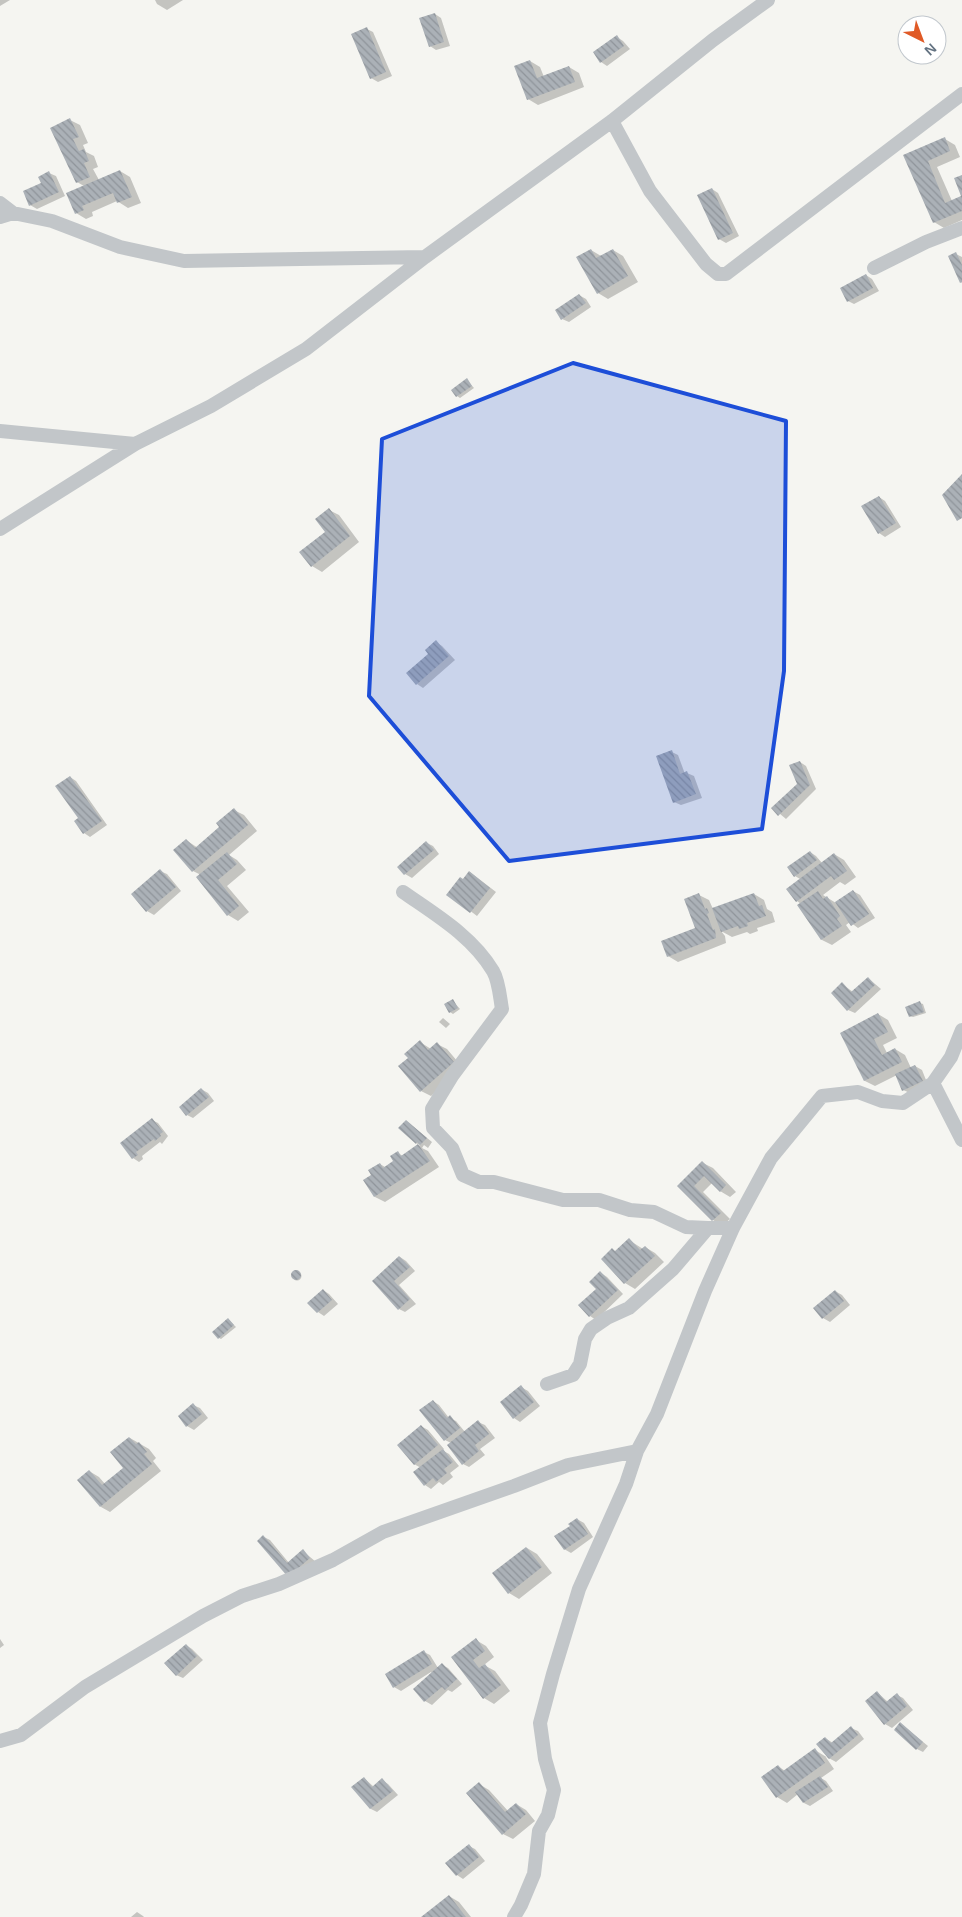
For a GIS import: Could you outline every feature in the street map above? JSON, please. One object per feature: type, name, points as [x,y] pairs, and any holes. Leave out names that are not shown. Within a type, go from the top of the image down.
[{"type":"street","points":[[0,529],[135,444],[211,406],[306,349],[425,257],[612,121],[768,0]]},
{"type":"street","points":[[612,121],[650,192],[706,264],[718,274],[726,274],[962,94]]},
{"type":"street","points":[[0,203],[6,215],[52,221],[120,247],[184,261],[425,257]]},
{"type":"street","points":[[874,268],[926,242],[962,228]]},
{"type":"street","points":[[0,431],[135,444]]},
{"type":"street","points":[[403,892],[450,924],[470,942],[494,973],[502,1009],[452,1076],[432,1109],[433,1128],[452,1148],[464,1175],[478,1182],[494,1182],[562,1200],[599,1200],[630,1210],[654,1212],[686,1227],[733,1228]]},
{"type":"street","points":[[514,1917],[534,1874],[539,1831],[548,1815],[554,1790],[545,1759],[540,1724],[578,1588],[626,1484],[637,1451],[657,1414],[705,1291],[733,1228],[772,1158],[822,1096],[858,1092],[882,1100],[903,1103],[933,1083],[951,1057],[962,1030]]},
{"type":"street","points":[[933,1083],[962,1140]]},
{"type":"street","points":[[547,1384],[573,1375],[580,1364],[585,1339],[591,1329],[607,1318],[629,1308],[673,1269],[708,1228]]},
{"type":"street","points":[[0,1741],[21,1735],[85,1687],[203,1616],[242,1596],[279,1584],[333,1560],[383,1532],[568,1465],[637,1451]]},
{"type":"highlighted area","points":[[573,363],[786,421],[784,671],[762,829],[509,861],[369,696],[382,439]]},
{"type":"building","points":[[435,13],[444,42],[429,47],[419,18]]},
{"type":"building","points":[[367,27],[386,72],[370,79],[351,34]]},
{"type":"building","points":[[617,35],[624,46],[600,63],[593,52]]},
{"type":"building","points":[[530,60],[537,78],[569,66],[575,82],[527,100],[514,66]]},
{"type":"building","points":[[70,118],[79,137],[73,139],[79,151],[84,149],[89,161],[84,163],[90,177],[76,183],[50,128]]},
{"type":"building","points":[[945,137],[950,151],[928,161],[945,203],[961,196],[954,178],[962,175],[962,211],[933,223],[903,155]]},
{"type":"building","points":[[120,170],[132,197],[117,203],[113,193],[82,206],[84,210],[75,214],[66,193]]},
{"type":"building","points":[[49,171],[59,192],[29,206],[23,191],[41,183],[38,177]]},
{"type":"building","points":[[712,188],[733,233],[718,240],[697,195]]},
{"type":"building","points":[[591,249],[596,258],[613,249],[628,276],[597,294],[576,257]]},
{"type":"building","points":[[956,252],[962,265],[962,282],[960,283],[948,256]]},
{"type":"building","points":[[866,274],[873,288],[847,302],[840,288]]},
{"type":"building","points":[[579,294],[586,303],[561,320],[555,310]]},
{"type":"building","points":[[467,378],[472,386],[456,397],[451,390]]},
{"type":"building","points":[[962,474],[962,518],[957,521],[942,495]]},
{"type":"building","points":[[879,496],[896,523],[878,534],[861,506]]},
{"type":"building","points":[[329,508],[350,536],[311,567],[299,552],[325,532],[315,519]]},
{"type":"building","points":[[436,640],[449,656],[416,685],[406,673],[428,654],[425,650]]},
{"type":"building","points":[[672,750],[680,774],[687,771],[696,794],[673,803],[656,756]]},
{"type":"building","points":[[800,761],[810,785],[778,816],[771,808],[797,784],[789,765]]},
{"type":"building","points":[[70,776],[102,821],[83,834],[74,821],[78,818],[55,786]]},
{"type":"building","points":[[234,808],[248,825],[192,872],[173,850],[186,839],[195,848],[219,827],[216,823]]},
{"type":"building","points":[[426,841],[434,850],[404,875],[397,867]]},
{"type":"building","points":[[810,851],[817,860],[794,877],[787,867]]},
{"type":"building","points":[[227,852],[237,864],[218,880],[239,906],[227,916],[196,877]]},
{"type":"building","points":[[834,853],[847,871],[834,880],[831,876],[796,902],[786,889]]},
{"type":"building","points":[[160,869],[176,887],[146,912],[131,894]]},
{"type":"building","points":[[469,871],[490,888],[470,913],[446,895],[460,877],[463,879]]},
{"type":"building","points":[[853,890],[869,914],[851,926],[835,902]]},
{"type":"building","points":[[818,891],[823,899],[827,896],[840,916],[837,919],[842,926],[821,940],[797,905]]},
{"type":"building","points":[[699,893],[705,909],[707,908],[709,913],[707,914],[713,930],[715,929],[716,938],[667,957],[661,941],[695,928],[684,899]]},
{"type":"building","points":[[754,893],[759,906],[762,905],[766,916],[747,923],[748,926],[739,929],[738,926],[721,932],[712,908]]},
{"type":"building","points":[[868,977],[875,985],[847,1011],[831,993],[842,982],[851,992]]},
{"type":"building","points":[[453,999],[458,1008],[449,1013],[444,1004]]},
{"type":"building","points":[[920,1001],[924,1012],[909,1017],[905,1007]]},
{"type":"building","points":[[878,1013],[888,1032],[874,1039],[882,1055],[895,1048],[902,1062],[864,1081],[840,1033]]},
{"type":"building","points":[[420,1040],[428,1050],[437,1042],[454,1062],[420,1092],[398,1066],[408,1058],[404,1054]]},
{"type":"building","points":[[915,1065],[923,1081],[902,1091],[895,1074]]},
{"type":"building","points":[[201,1088],[209,1097],[186,1116],[179,1107]]},
{"type":"building","points":[[152,1118],[163,1132],[155,1141],[154,1139],[136,1152],[138,1155],[132,1159],[120,1143]]},
{"type":"building","points":[[406,1120],[427,1138],[420,1145],[417,1142],[416,1144],[398,1128]]},
{"type":"building","points":[[418,1144],[430,1161],[374,1197],[363,1180],[371,1175],[368,1170],[380,1163],[383,1168],[393,1161],[390,1156],[398,1151],[401,1156]]},
{"type":"building","points":[[702,1161],[726,1185],[720,1192],[704,1176],[694,1186],[721,1213],[712,1221],[677,1186]]},
{"type":"building","points":[[629,1238],[640,1250],[645,1246],[655,1256],[624,1284],[601,1259],[612,1248],[615,1251]]},
{"type":"building","points":[[399,1256],[410,1267],[394,1281],[410,1299],[398,1310],[372,1281]]},
{"type":"building","points":[[296,1270],[301,1275],[296,1280],[291,1275]]},
{"type":"building","points":[[600,1271],[618,1290],[589,1317],[578,1305],[596,1289],[589,1282]]},
{"type":"building","points":[[323,1289],[332,1300],[317,1313],[307,1303]]},
{"type":"building","points":[[835,1290],[844,1301],[822,1319],[813,1308]]},
{"type":"building","points":[[228,1318],[234,1325],[218,1339],[212,1332]]},
{"type":"building","points":[[521,1385],[534,1402],[513,1419],[500,1402]]},
{"type":"building","points":[[433,1400],[447,1418],[450,1415],[460,1428],[444,1441],[419,1410]]},
{"type":"building","points":[[193,1403],[202,1414],[186,1427],[178,1416]]},
{"type":"building","points":[[478,1420],[489,1434],[475,1445],[479,1451],[462,1465],[447,1445]]},
{"type":"building","points":[[421,1425],[438,1445],[414,1465],[397,1445]]},
{"type":"building","points":[[129,1437],[136,1444],[139,1442],[147,1452],[144,1454],[152,1464],[100,1507],[77,1480],[89,1470],[102,1485],[123,1468],[110,1452]]},
{"type":"building","points":[[443,1449],[453,1462],[444,1469],[447,1473],[436,1482],[433,1478],[424,1486],[413,1472]]},
{"type":"building","points":[[577,1518],[588,1534],[564,1550],[554,1536],[570,1526],[568,1524]]},
{"type":"building","points":[[263,1535],[287,1563],[303,1549],[310,1558],[288,1577],[257,1541]]},
{"type":"building","points":[[526,1547],[542,1567],[508,1594],[492,1573]]},
{"type":"building","points":[[476,1638],[485,1651],[473,1660],[479,1668],[485,1664],[501,1685],[483,1699],[451,1657]]},
{"type":"building","points":[[186,1644],[197,1656],[176,1676],[164,1663]]},
{"type":"building","points":[[424,1650],[432,1664],[393,1688],[385,1674]]},
{"type":"building","points":[[442,1663],[457,1679],[445,1690],[442,1687],[424,1702],[413,1689]]},
{"type":"building","points":[[877,1691],[886,1702],[897,1693],[907,1706],[884,1725],[865,1701]]},
{"type":"building","points":[[900,1722],[923,1742],[916,1750],[894,1730]]},
{"type":"building","points":[[851,1726],[858,1735],[829,1759],[816,1744],[825,1737],[831,1743]]},
{"type":"building","points":[[815,1748],[825,1763],[776,1798],[761,1777],[778,1765],[783,1771]]},
{"type":"building","points":[[820,1776],[828,1787],[803,1803],[795,1792]]},
{"type":"building","points":[[364,1777],[372,1787],[382,1778],[393,1791],[370,1809],[351,1787]]},
{"type":"building","points":[[479,1782],[505,1812],[516,1803],[526,1814],[502,1835],[466,1793]]},
{"type":"building","points":[[469,1844],[479,1857],[456,1876],[445,1863]]},
{"type":"building","points":[[449,1895],[466,1917],[421,1917]]}]
